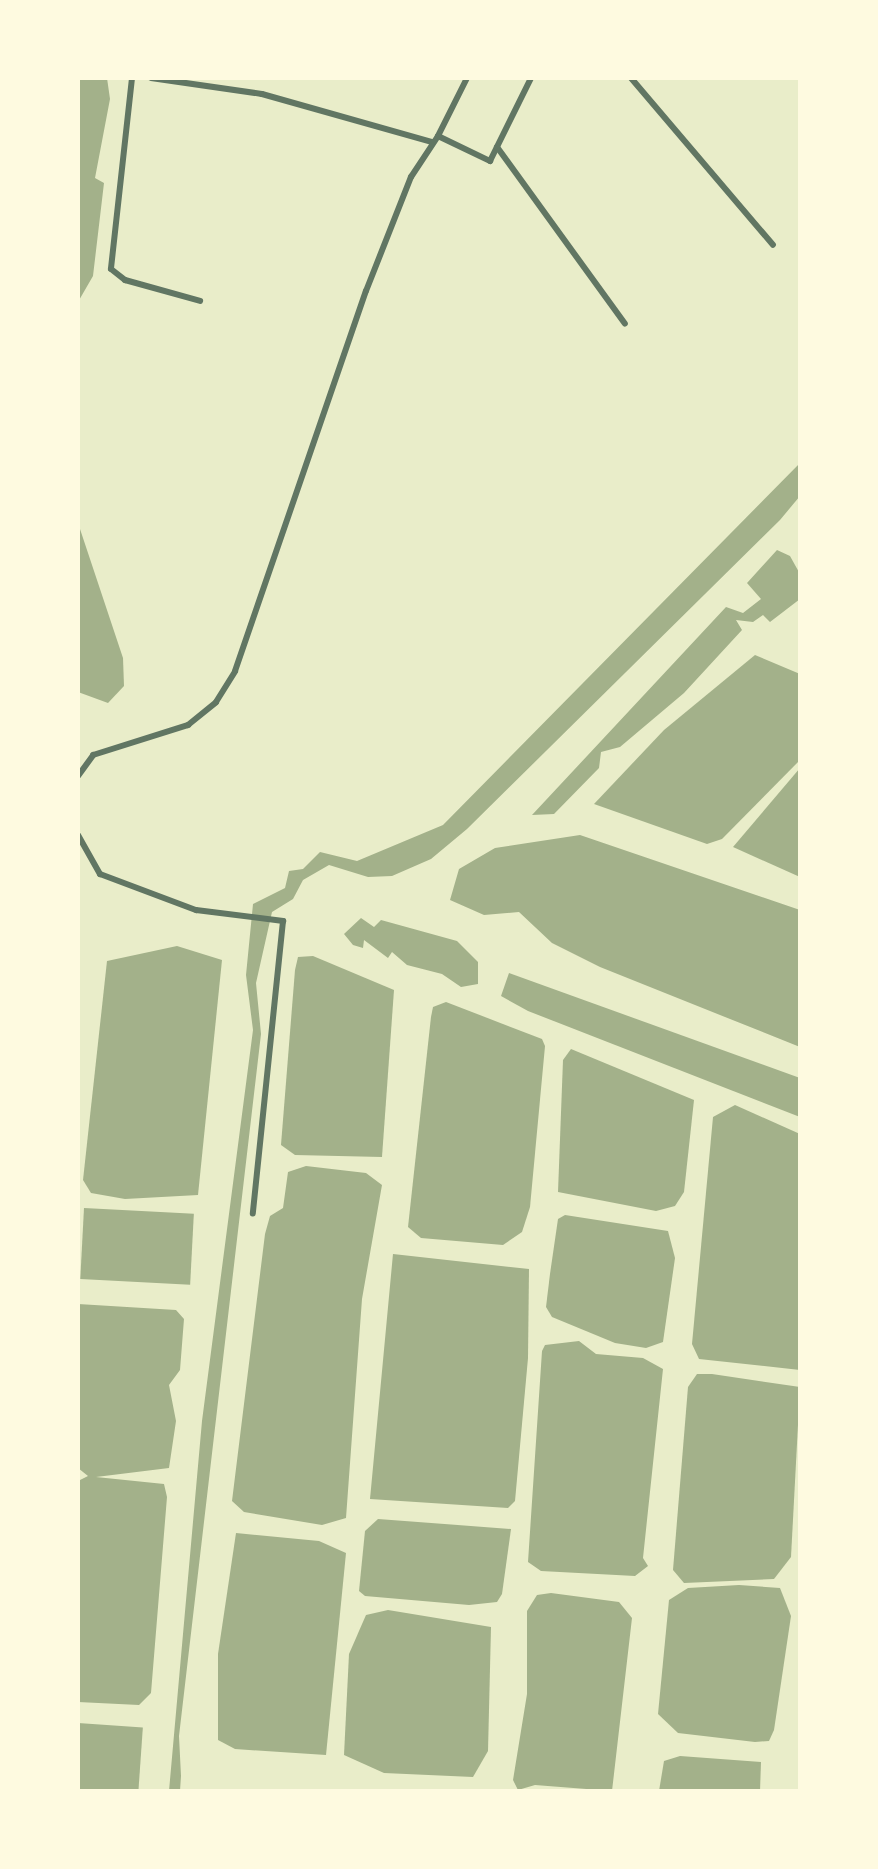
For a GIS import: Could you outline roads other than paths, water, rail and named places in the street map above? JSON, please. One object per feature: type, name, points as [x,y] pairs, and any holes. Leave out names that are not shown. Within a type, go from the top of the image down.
[{"type":"street","points":[[132,78],[111,269],[125,280],[200,301]]},
{"type":"street","points":[[151,78],[262,94],[435,139],[490,161],[531,78]]},
{"type":"street","points":[[78,776],[92,754],[188,724],[216,702],[235,671],[366,291],[411,177],[467,78]]},
{"type":"street","points":[[631,78],[773,245]]},
{"type":"street","points":[[497,148],[625,324]]},
{"type":"street","points":[[78,835],[100,874],[196,910],[282,921],[284,934],[252,1213]]}]
